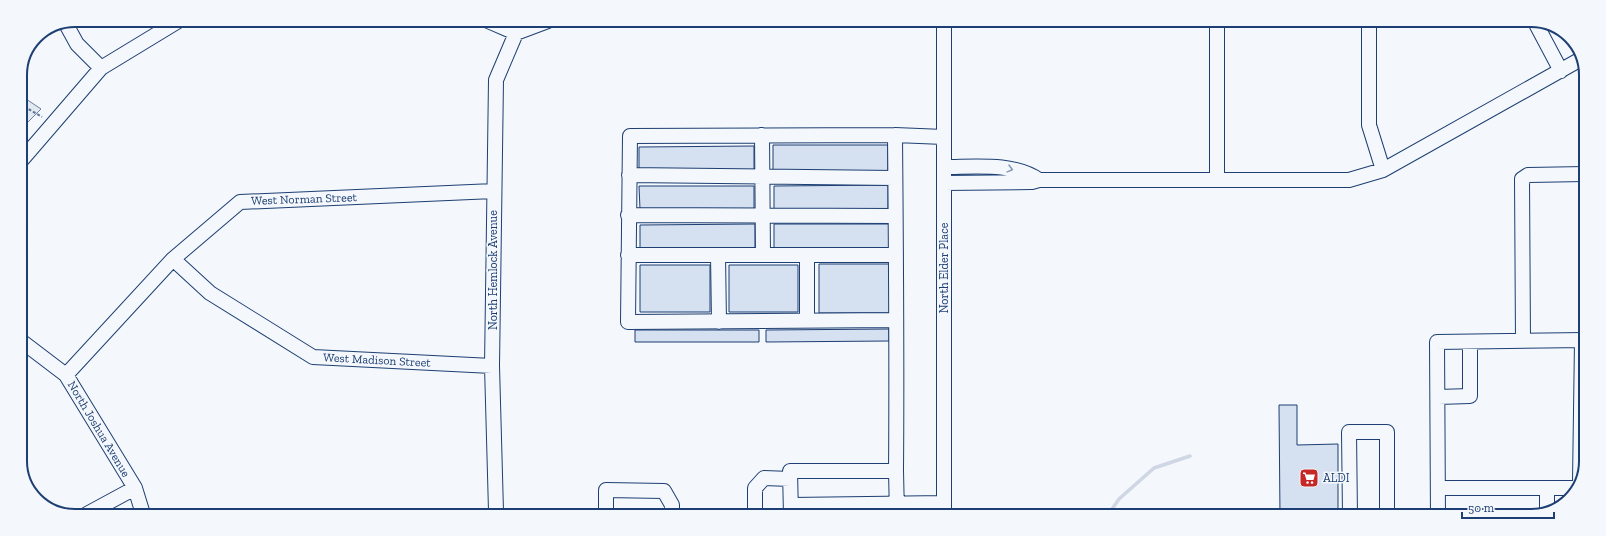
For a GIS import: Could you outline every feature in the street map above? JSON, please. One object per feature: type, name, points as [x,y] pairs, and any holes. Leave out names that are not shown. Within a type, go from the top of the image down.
[{"type":"street","points":[[27,154],[101,68],[168,27]]},
{"type":"street","points":[[503,27],[516,33],[532,27]]},
{"type":"street","name":"North Elder Place","points":[[944,27],[944,509]]},
{"type":"street","points":[[1217,27],[1217,180]]},
{"type":"street","points":[[1369,27],[1369,125],[1383,170]]},
{"type":"street","points":[[1538,27],[1561,71]]},
{"type":"street","points":[[68,28],[78,44],[101,68]]},
{"type":"street","name":"North Hemlock Avenue","points":[[494,509],[492,366],[496,80],[516,33]]},
{"type":"street","points":[[944,183],[1032,182],[1039,180],[1349,180],[1383,170],[1577,62]]},
{"type":"street","points":[[762,135],[763,255]]},
{"type":"street","points":[[896,320],[628,322],[630,136],[895,135],[944,137]]},
{"type":"street","points":[[895,135],[897,509],[944,509]]},
{"type":"street","points":[[944,167],[1003,167],[1032,175],[1039,180]]},
{"type":"street","points":[[981,167],[981,182]]},
{"type":"street","points":[[1523,341],[1522,179],[1528,174],[1579,174]]},
{"type":"street","points":[[629,175],[895,178]]},
{"type":"street","name":"West Norman Street","points":[[66,376],[173,260],[240,202],[494,191]]},
{"type":"street","points":[[628,215],[895,216]]},
{"type":"street","points":[[628,255],[896,255]]},
{"type":"street","points":[[718,255],[719,322]]},
{"type":"street","points":[[807,255],[807,321]]},
{"type":"street","name":"West Madison Street","points":[[173,260],[210,293],[313,357],[492,366]]},
{"type":"street","points":[[1438,509],[1438,342],[1579,340]]},
{"type":"street","points":[[1438,397],[1470,396],[1470,342]]},
{"type":"street","name":"North Joshua Avenue","points":[[27,345],[66,376],[135,488],[141,509]]},
{"type":"street","points":[[1350,509],[1349,432],[1387,432],[1387,509]]},
{"type":"street","points":[[791,509],[790,471],[896,471]]},
{"type":"street","points":[[755,509],[755,488],[764,478],[790,479]]},
{"type":"street","points":[[95,509],[135,488]]},
{"type":"street","points":[[1438,488],[1571,488]]},
{"type":"street","points":[[1547,488],[1547,506]]},
{"type":"street","points":[[606,509],[606,490],[664,491],[672,505],[672,509]]},
{"type":"path","points":[[27,108],[53,124]]},
{"type":"shaded area","points":[[27,100],[41,109],[27,123]]},
{"type":"building","points":[[773,145],[888,145],[888,171],[773,171]]},
{"type":"building","points":[[754,146],[754,170],[639,170],[639,147]]},
{"type":"building","points":[[888,185],[888,211],[774,212],[774,186]]},
{"type":"building","points":[[639,186],[754,186],[754,209],[640,209]]},
{"type":"building","points":[[755,224],[755,249],[640,249],[640,225]]},
{"type":"building","points":[[774,224],[890,224],[890,248],[774,248]]},
{"type":"building","points":[[819,264],[890,264],[890,313],[819,313]]},
{"type":"building","points":[[640,265],[710,265],[710,312],[640,312]]},
{"type":"building","points":[[729,265],[798,265],[798,312],[729,312]]},
{"type":"building","points":[[889,329],[889,341],[766,342],[766,330]]},
{"type":"building","points":[[635,330],[759,330],[759,342],[635,342]]},
{"type":"building","name":"ALDI","points":[[1279,405],[1297,405],[1297,445],[1338,444],[1338,509],[1280,509]]},
{"type":"waterway","points":[[1112,509],[1119,499],[1154,468],[1190,456]]},
{"type":"place","name":"ALDI","points":[[1309,478]]}]
